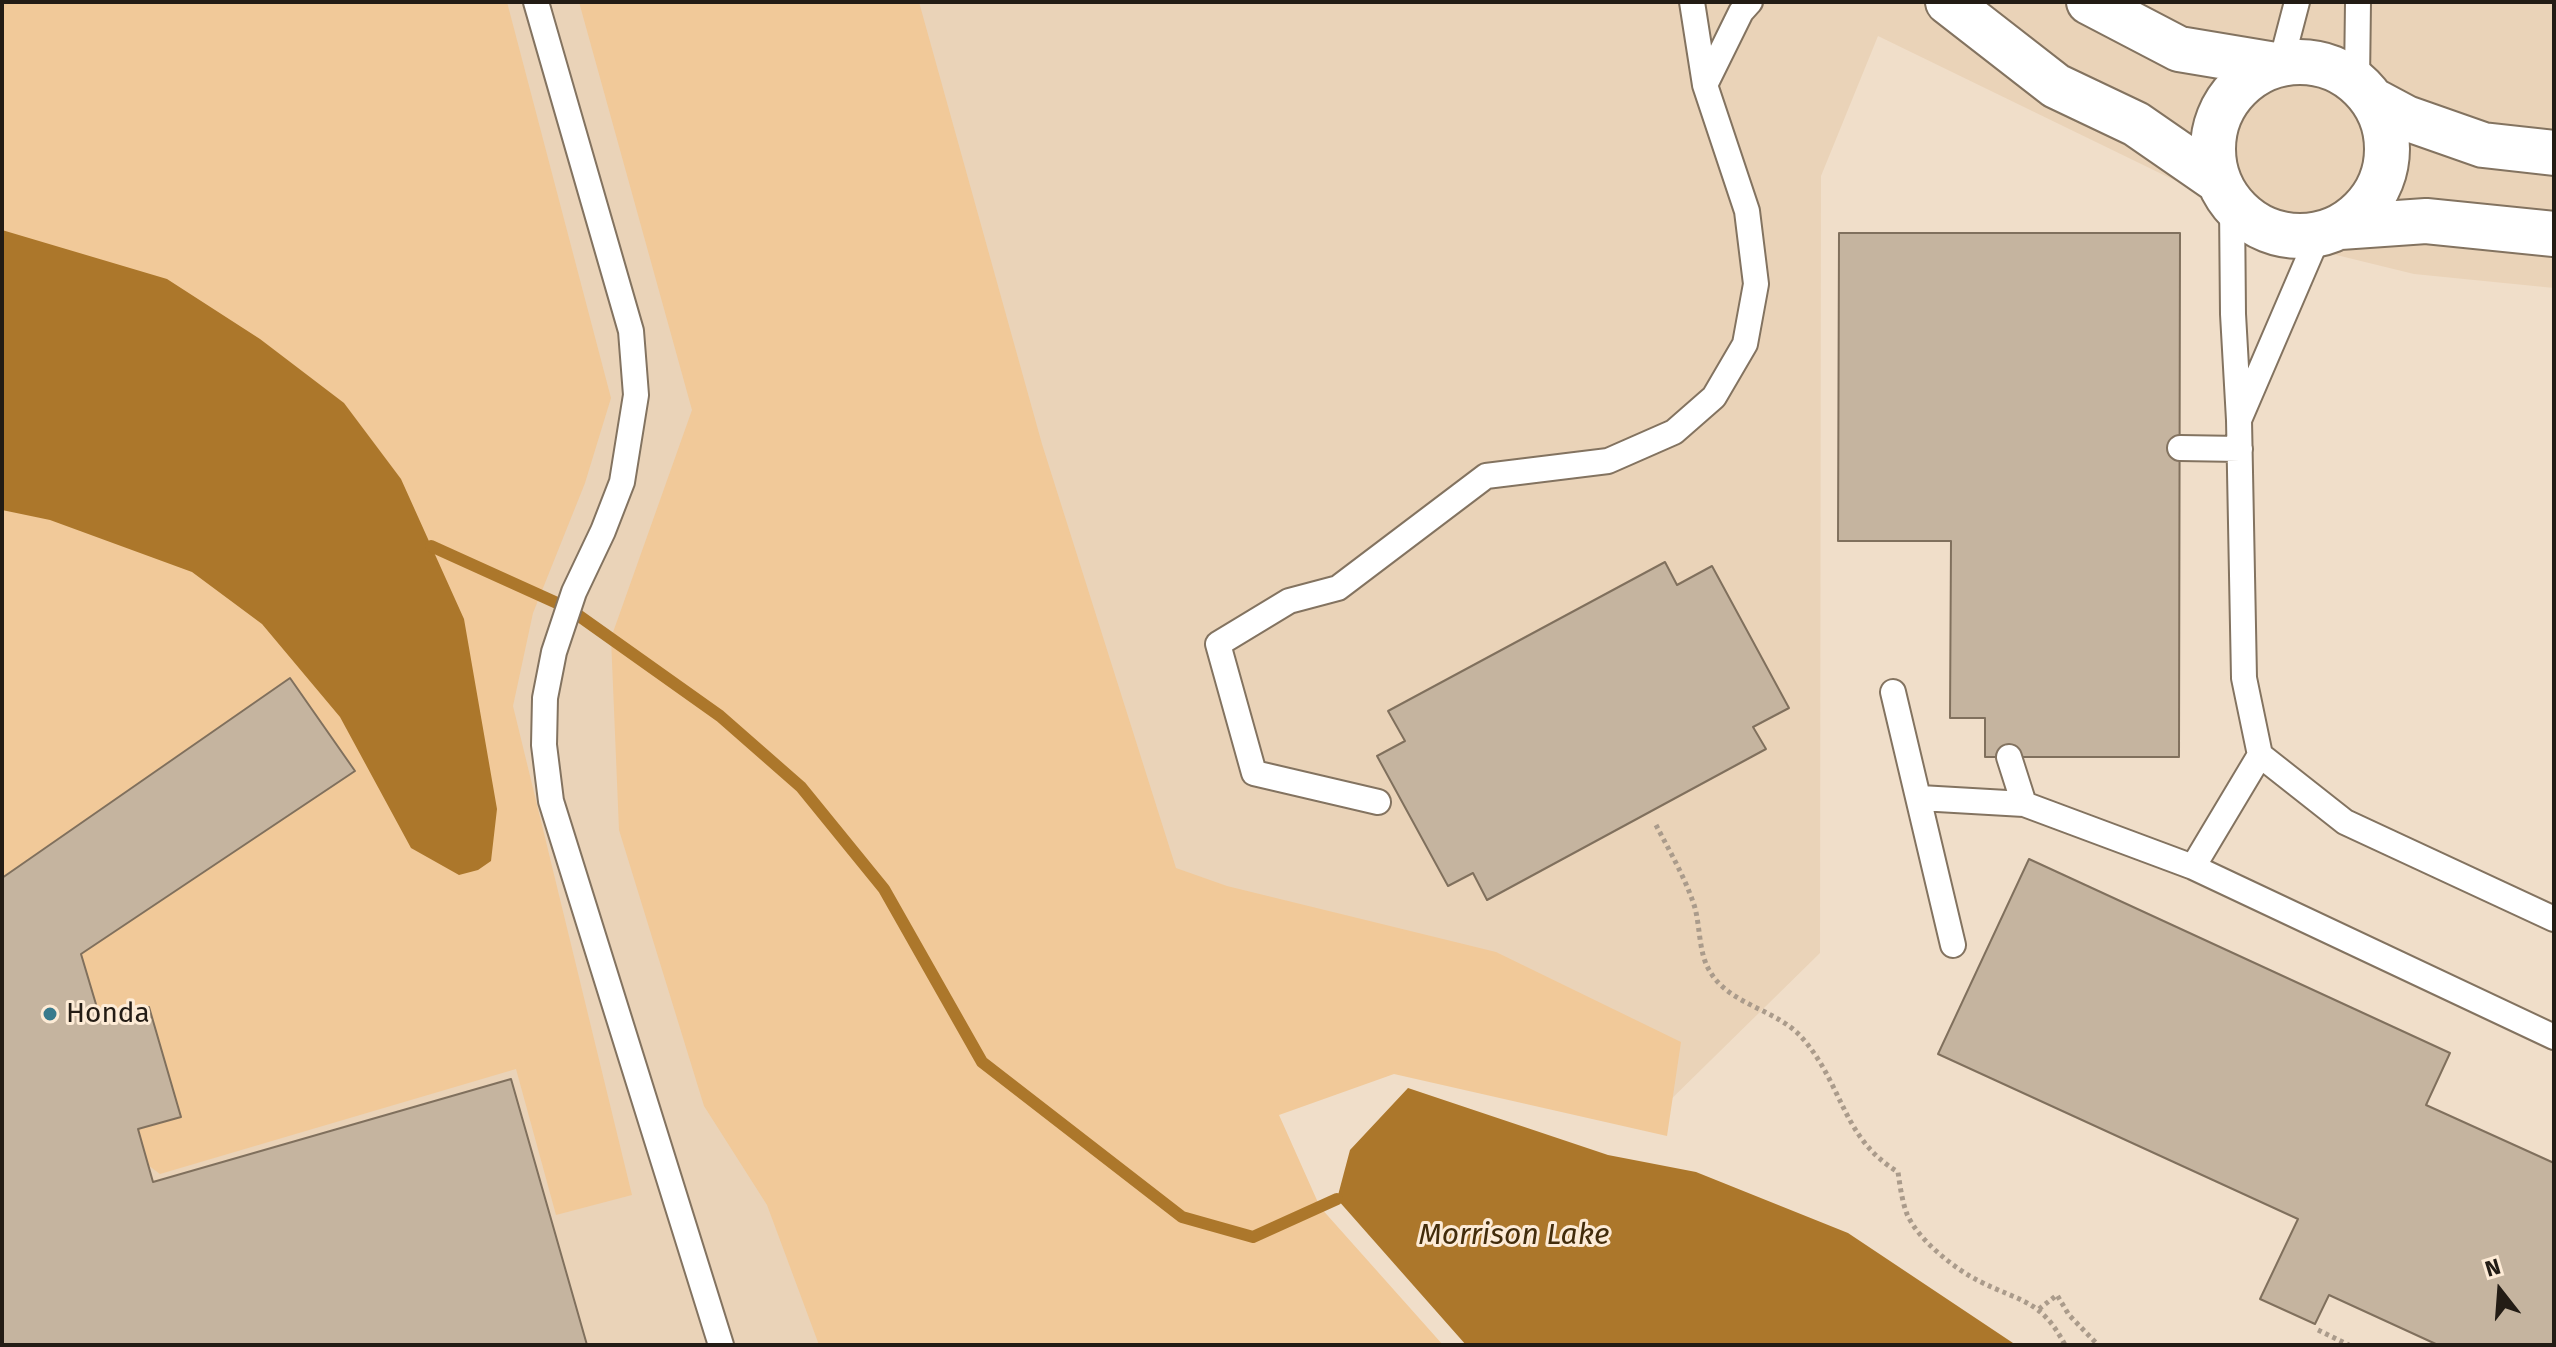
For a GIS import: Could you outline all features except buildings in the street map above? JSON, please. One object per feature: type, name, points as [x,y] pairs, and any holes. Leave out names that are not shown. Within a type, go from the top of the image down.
[{"type":"street","points":[[1948,2],[2056,86],[2136,124],[2225,193],[2255,224],[2282,235],[2426,221],[2554,234]]},
{"type":"street","points":[[2089,2],[2179,49],[2278,64],[2303,61],[2332,66],[2406,118],[2483,145],[2554,153]]},
{"type":"street","points":[[2225,193],[2212,152],[2216,123],[2228,97],[2249,77],[2278,64]]},
{"type":"street","points":[[2329,231],[2364,210],[2380,186],[2388,157],[2387,129],[2366,92]]},
{"type":"lane","points":[[536,2],[631,331],[636,395],[622,482],[574,592],[554,652],[545,698],[544,745],[551,801],[721,1345]]},
{"type":"lane","points":[[1378,802],[1254,773],[1218,644],[1289,601],[1338,588],[1486,476],[1608,461],[1674,432],[1714,397],[1745,344],[1756,284],[1747,211],[1705,85],[1692,2]]},
{"type":"lane","points":[[1705,85],[1741,12],[1750,2]]},
{"type":"lane","points":[[2278,64],[2297,2]]},
{"type":"lane","points":[[2358,2],[2366,92]]},
{"type":"lane","points":[[2225,193],[2239,420],[2244,678],[2260,755],[2345,822],[2554,919]]},
{"type":"lane","points":[[2239,420],[2329,231]]},
{"type":"lane","points":[[2180,448],[2240,449]]},
{"type":"lane","points":[[1893,692],[1953,945]]},
{"type":"lane","points":[[2193,867],[2260,755]]},
{"type":"lane","points":[[2009,757],[2024,804]]},
{"type":"lane","points":[[1920,798],[2024,804],[2193,867],[2554,1037]]},
{"type":"path","points":[[1656,825],[1695,909],[1706,966],[1717,983],[1733,995],[1789,1024],[1805,1041],[1825,1069],[1856,1134],[1874,1158],[1898,1172],[1908,1216],[1924,1238],[1978,1281],[2012,1293],[2039,1309],[2057,1328],[2065,1345]]},
{"type":"path","points":[[2039,1309],[2057,1295],[2069,1315],[2098,1345]]},
{"type":"path","points":[[2318,1330],[2349,1345]]},
{"type":"shaded area","points":[[2,2],[2554,2],[2554,288],[2414,274],[2320,251],[1878,36],[1821,176],[1820,953],[1656,1114],[1343,1022],[1251,1155],[1379,1345],[2,1345]]},
{"type":"shaded area","points":[[2,2],[507,2],[611,398],[585,483],[533,613],[513,706],[632,1195],[556,1215],[516,1069],[160,1174],[2,1057]]},
{"type":"shaded area","points":[[579,2],[919,2],[1042,444],[1176,868],[1227,886],[1496,952],[1681,1042],[1667,1136],[1394,1074],[1279,1115],[1320,1207],[1443,1345],[819,1345],[767,1205],[704,1106],[619,830],[611,638],[692,410]]},
{"type":"water","points":[[2,230],[167,279],[260,339],[344,403],[401,479],[464,619],[497,809],[491,861],[478,870],[459,875],[411,848],[340,717],[262,624],[192,572],[50,520],[2,510]]},
{"type":"water","name":"Morrison Lake","points":[[1408,1088],[1608,1155],[1696,1172],[1848,1233],[2016,1345],[1466,1345],[1337,1199],[1350,1150]]},
{"type":"waterway","points":[[431,546],[568,608],[720,716],[801,787],[884,889],[982,1062],[1182,1217],[1253,1237],[1337,1199]]},
{"type":"place","name":"Honda","points":[[50,1014]]}]
